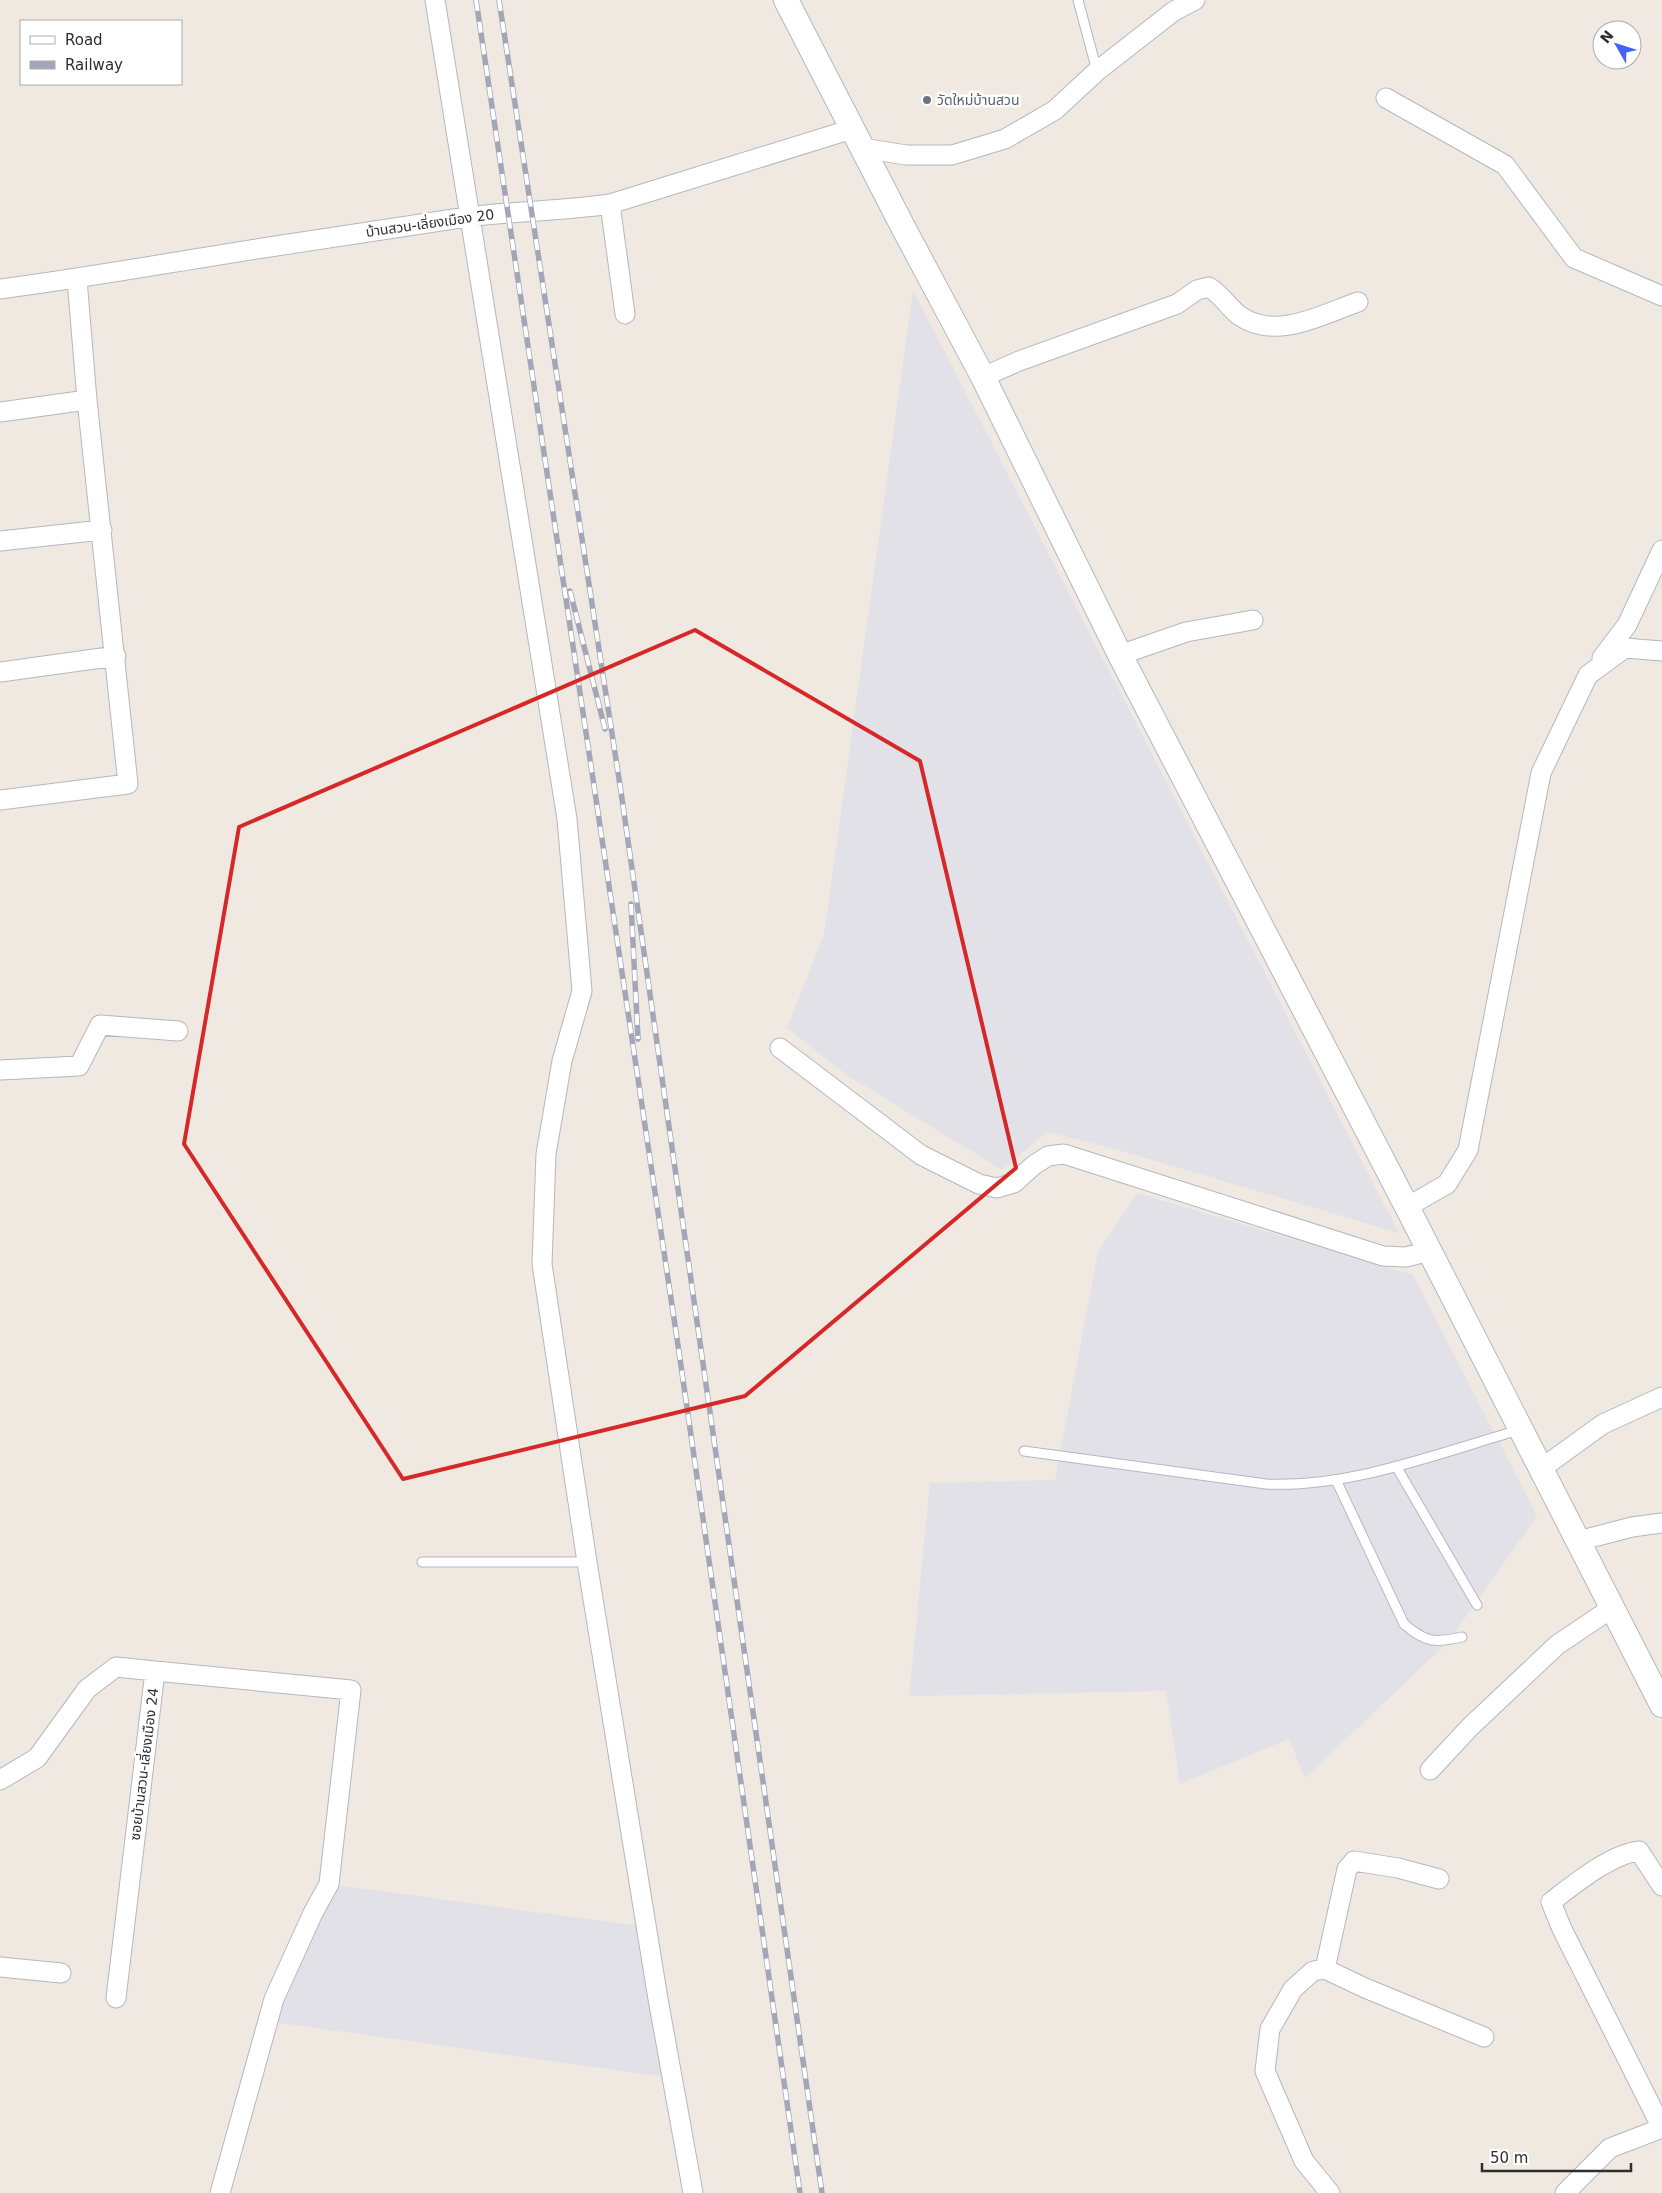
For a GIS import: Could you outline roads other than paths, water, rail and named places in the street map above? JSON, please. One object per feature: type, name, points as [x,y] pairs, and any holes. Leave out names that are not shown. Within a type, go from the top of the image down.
[{"type":"street","points":[[435,0],[568,828],[582,991],[562,1061],[546,1154],[542,1264],[658,1999],[693,2193]]},
{"type":"street","points":[[786,0],[983,377],[1120,656],[1430,1251],[1662,1705]]},
{"type":"street","points":[[857,138],[906,155],[952,155],[1005,139],[1055,110],[1173,6],[1195,0]]},
{"type":"street","points":[[1386,98],[1506,165],[1574,258],[1662,296]]},
{"type":"street","name":"บ้านสวน-เลี่ยงเมือง 20","points":[[0,289],[77,279],[274,246],[470,217],[507,212],[582,208],[610,204],[857,138]]},
{"type":"street","points":[[610,204],[625,314]]},
{"type":"street","points":[[0,800],[128,784],[77,279]]},
{"type":"street","points":[[983,377],[1019,361],[1177,304],[1197,290],[1209,287],[1218,293],[1239,315],[1249,321],[1278,327],[1300,322],[1358,302]]},
{"type":"street","points":[[0,412],[88,400]]},
{"type":"street","points":[[0,541],[102,530]]},
{"type":"street","points":[[1407,1207],[1447,1184],[1468,1150],[1541,773],[1588,675],[1627,625],[1662,550]]},
{"type":"street","points":[[1120,656],[1186,632],[1252,620]]},
{"type":"street","points":[[1588,675],[1625,648],[1662,651]]},
{"type":"street","points":[[0,672],[116,656]]},
{"type":"street","points":[[0,1070],[79,1066],[100,1025],[178,1031]]},
{"type":"street","points":[[780,1048],[921,1155],[979,1184],[997,1188],[1014,1183],[1034,1165],[1048,1156],[1064,1154],[1383,1256],[1406,1257],[1430,1251]]},
{"type":"street","points":[[1542,1468],[1603,1424],[1662,1397]]},
{"type":"street","points":[[1578,1541],[1632,1527],[1662,1523]]},
{"type":"street","points":[[1430,1770],[1470,1726],[1557,1645],[1612,1608]]},
{"type":"street","name":"ซอยบ้านสวน-เลี่ยงเมือง 24","points":[[0,1780],[36,1758],[87,1689],[116,1667],[155,1671],[116,1998]]},
{"type":"street","points":[[155,1671],[351,1690],[329,1884],[313,1913],[274,1999],[220,2193]]},
{"type":"street","points":[[1573,2190],[1610,2148],[1662,2128],[1562,1929],[1551,1902],[1586,1876],[1630,1852],[1639,1851],[1662,1886]]},
{"type":"street","points":[[1325,1969],[1348,1869],[1354,1861],[1398,1868],[1439,1880]]},
{"type":"street","points":[[0,1967],[61,1973]]},
{"type":"street","points":[[1330,2193],[1304,2161],[1265,2071],[1270,2029],[1293,1989],[1313,1971],[1325,1969],[1365,1988],[1484,2037]]},
{"type":"lane","points":[[1078,0],[1097,72]]},
{"type":"lane","points":[[1024,1451],[1291,1486],[1336,1480],[1396,1466],[1521,1429]]},
{"type":"lane","points":[[1396,1466],[1477,1605]]},
{"type":"lane","points":[[1336,1480],[1404,1624],[1427,1640],[1440,1642],[1462,1637]]},
{"type":"lane","points":[[422,1562],[588,1562]]},
{"type":"railway","points":[[476,0],[679,1352],[800,2193]]},
{"type":"railway","points":[[499,0],[621,792],[822,2193]]},
{"type":"railway","points":[[570,591],[605,729]]},
{"type":"railway","points":[[631,904],[638,1039]]},
{"type":"place","name":"วัดใหม่บ้านสวน","points":[[927,100]]}]
